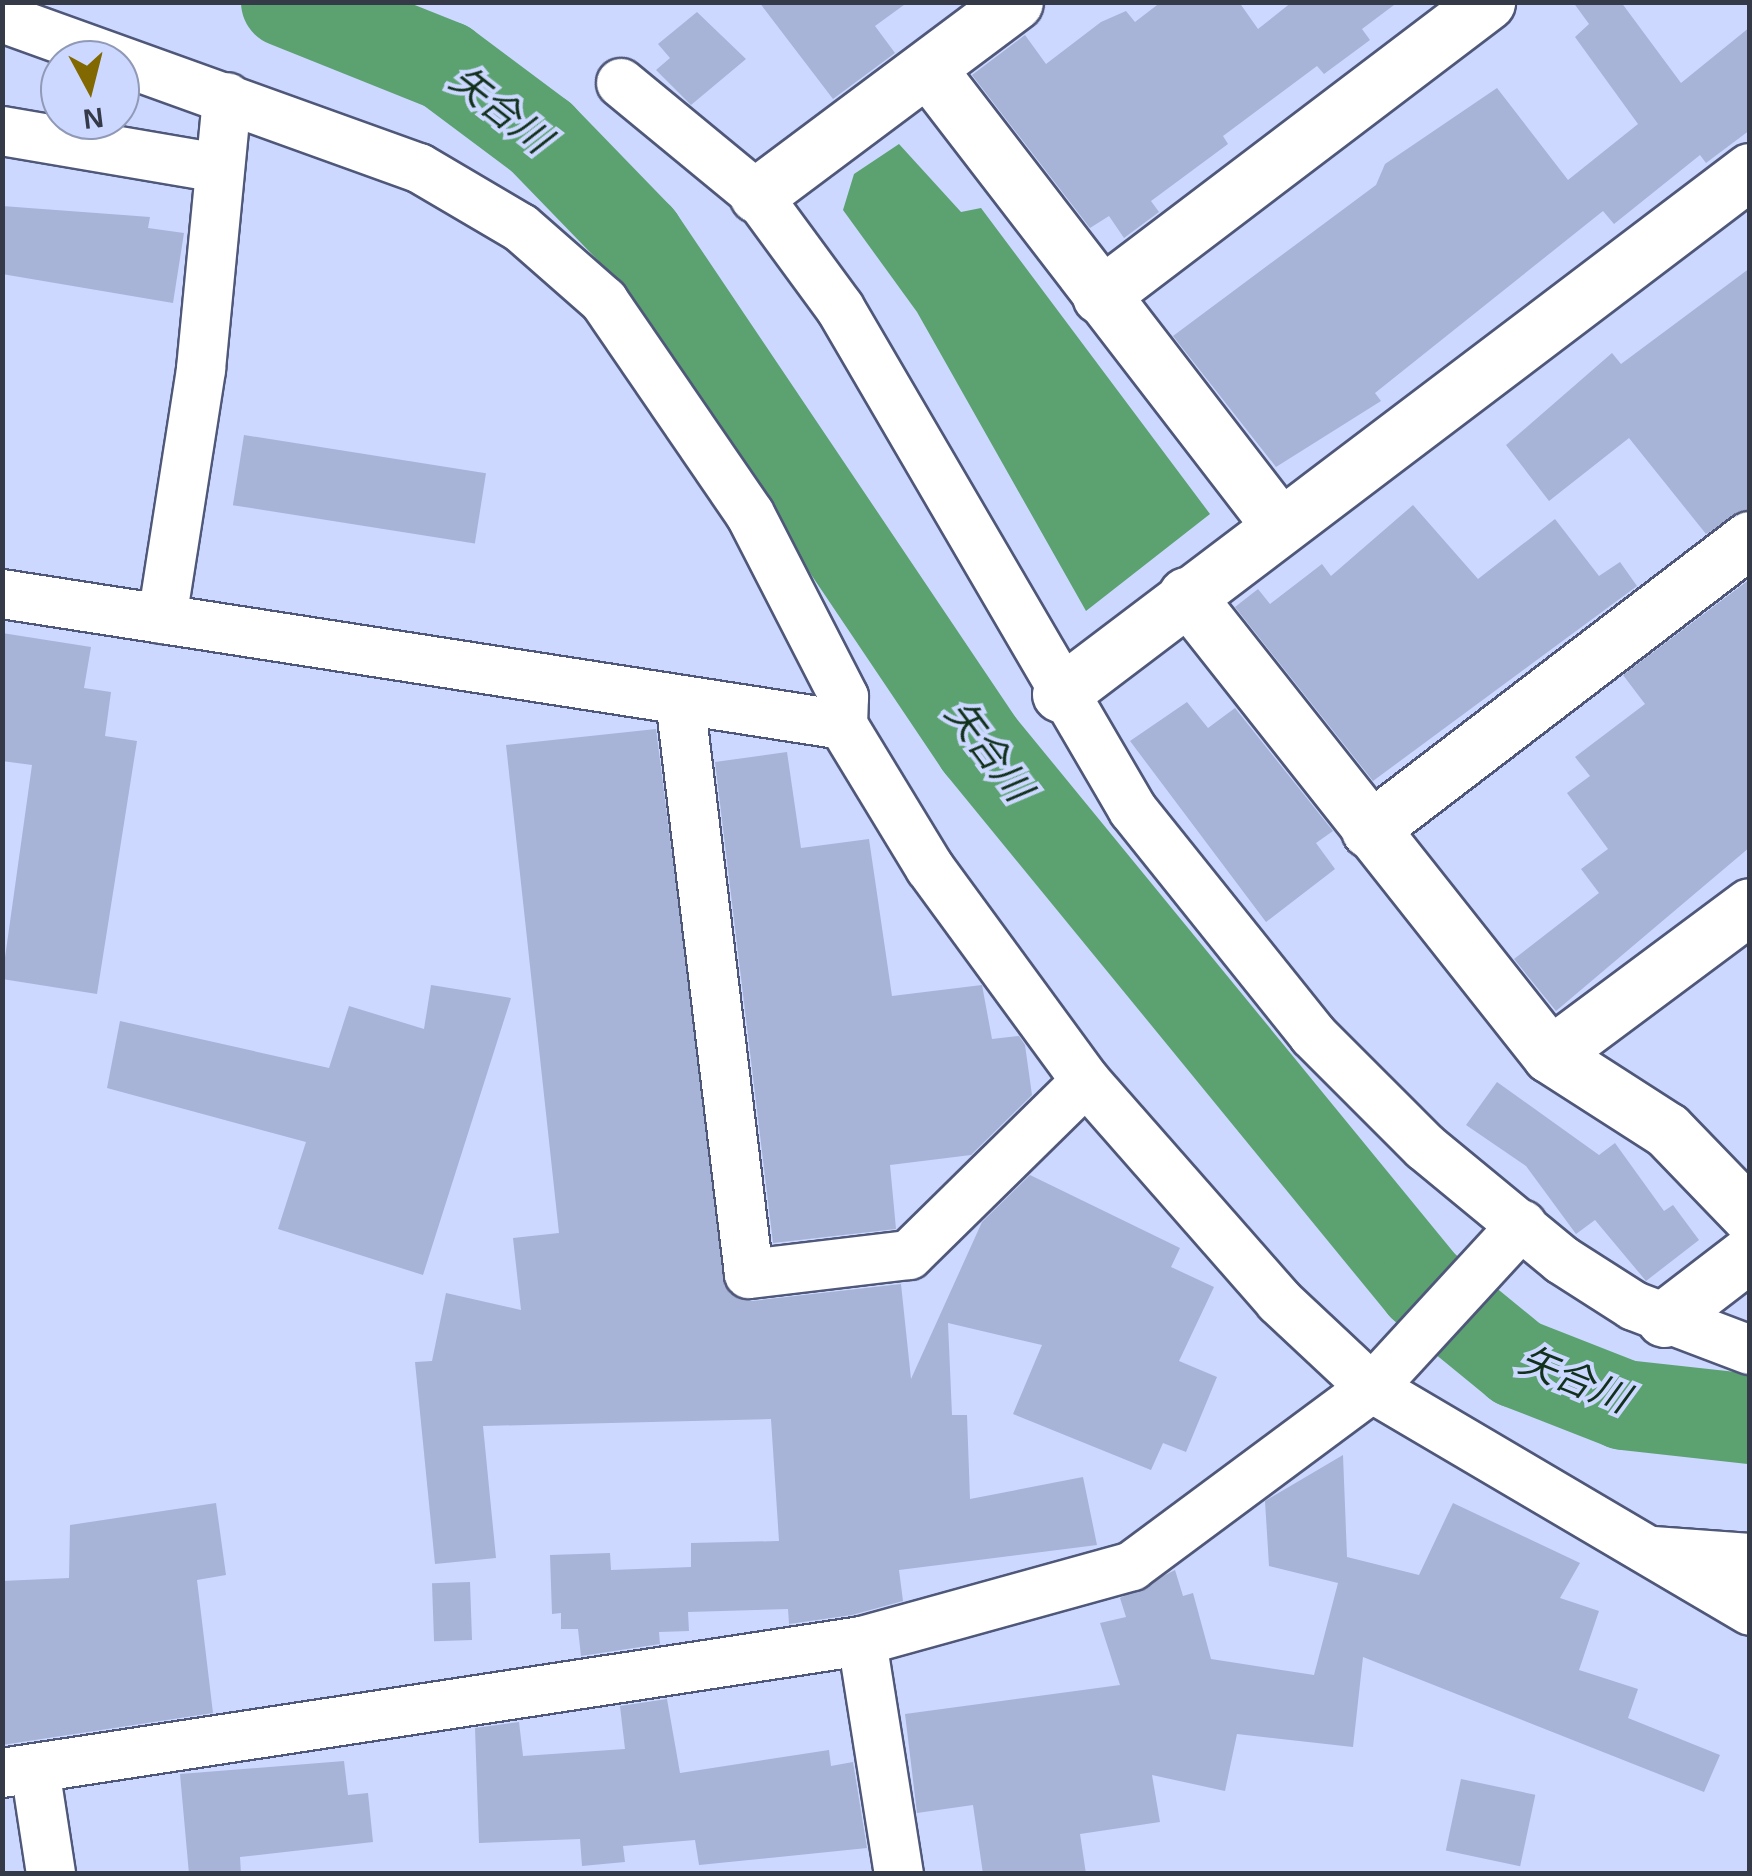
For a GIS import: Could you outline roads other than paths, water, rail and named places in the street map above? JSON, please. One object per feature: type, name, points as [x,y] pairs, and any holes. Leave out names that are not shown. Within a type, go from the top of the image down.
[{"type":"street","points":[[757,195],[1015,2]]},
{"type":"street","points":[[1100,296],[1487,2]]},
{"type":"street","points":[[2,18],[228,96],[419,168],[520,228],[604,301],[750,514],[844,698],[843,725],[930,868],[1086,1081],[1279,1301],[1381,1378],[1642,1550],[1750,1611]]},
{"type":"street","points":[[928,69],[1280,526]]},
{"type":"street","points":[[621,83],[757,195],[894,395],[1060,694],[1133,810],[1313,1036],[1515,1234],[1603,1288],[1664,1319],[1750,1350]]},
{"type":"street","points":[[162,619],[201,369],[228,96]]},
{"type":"street","points":[[2,131],[218,168]]},
{"type":"street","points":[[1060,694],[1750,171]]},
{"type":"street","points":[[1369,830],[1750,539]]},
{"type":"street","points":[[2,594],[843,725]]},
{"type":"street","points":[[1186,595],[1550,1055],[1667,1130],[1750,1216]]},
{"type":"street","points":[[680,700],[749,1274],[909,1255],[1086,1081]]},
{"type":"street","points":[[1550,1055],[1750,906]]},
{"type":"street","points":[[50,1874],[19,1771],[862,1641],[1132,1566],[1381,1378],[1515,1234]]},
{"type":"street","points":[[1664,1319],[1750,1252]]},
{"type":"street","points":[[1642,1550],[1750,1558]]},
{"type":"street","points":[[862,1641],[899,1874]]},
{"type":"waterway","name":"矢合川","points":[[286,2],[446,66],[541,137],[639,238],[980,745],[1423,1286],[1517,1363],[1624,1405],[1750,1419]]}]
